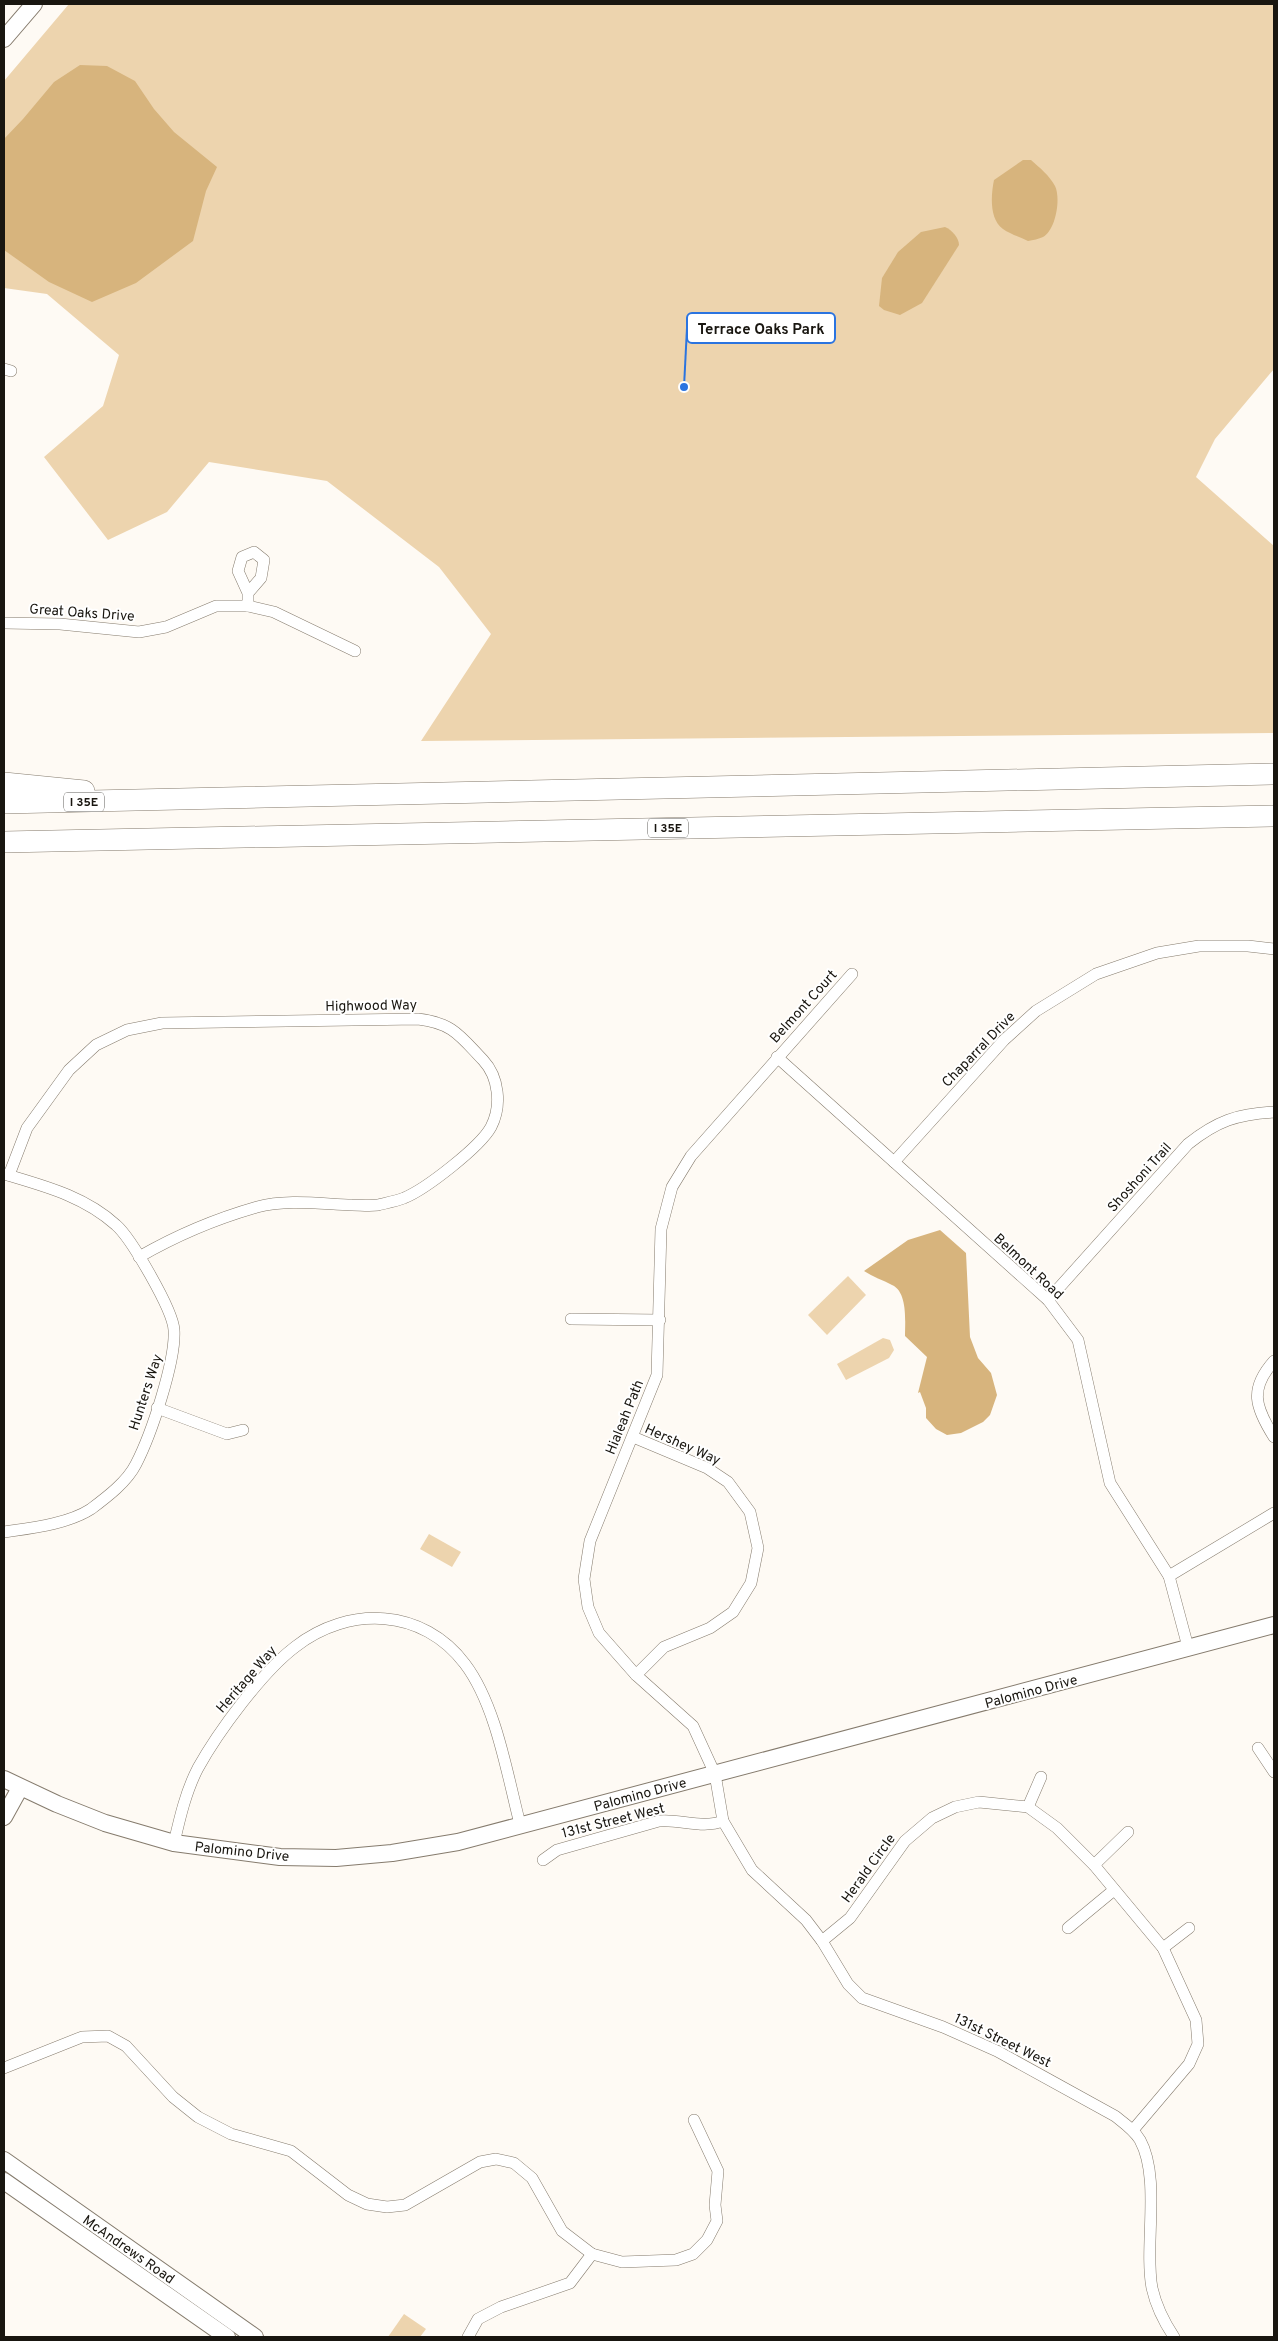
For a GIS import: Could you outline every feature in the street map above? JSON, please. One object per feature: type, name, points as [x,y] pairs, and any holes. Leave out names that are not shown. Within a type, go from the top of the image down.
[{"type":"highway","name":"I 35E","points":[[4,804],[1274,774]]},
{"type":"highway","points":[[4,783],[164,799]]},
{"type":"highway","name":"I 35E","points":[[4,842],[1274,816]]},
{"type":"highway","points":[[4,848],[61,841]]},
{"type":"street","points":[[4,39],[34,4]]},
{"type":"street","points":[[248,593],[248,606]]},
{"type":"street","name":"Great Oaks Drive","points":[[4,622],[60,624],[139,632],[166,627],[216,606],[248,606],[274,612],[355,651]]},
{"type":"street","name":"Chaparral Drive","points":[[894,1162],[1004,1040],[1036,1011],[1096,974],[1157,953],[1199,946],[1248,946],[1274,949]]},
{"type":"street","name":"Belmont Court","points":[[777,1057],[852,974]]},
{"type":"street","name":"Highwood Way","points":[[6,1175],[27,1128],[69,1070],[96,1045],[127,1030],[162,1023],[418,1018],[436,1021],[452,1028],[490,1068],[497,1087],[497,1109],[491,1126],[481,1141],[426,1186],[404,1198],[376,1205],[289,1203],[259,1207],[180,1234],[139,1257]]},
{"type":"street","name":"Belmont Road","points":[[777,1057],[1048,1300],[1078,1340],[1110,1483],[1169,1576],[1188,1647]]},
{"type":"street","name":"Hialeah Path","points":[[714,1774],[693,1726],[636,1675],[599,1633],[588,1607],[584,1579],[590,1541],[657,1374],[660,1320],[661,1229],[672,1187],[691,1156],[777,1057]]},
{"type":"street","name":"Shoshoni Trail","points":[[1048,1300],[1188,1144],[1208,1129],[1230,1118],[1252,1113],[1274,1112]]},
{"type":"street","name":"Hunters Way","points":[[4,1532],[54,1523],[89,1510],[114,1491],[136,1465],[157,1408],[173,1354],[174,1328],[167,1303],[118,1226],[90,1204],[63,1192],[6,1175]]},
{"type":"street","points":[[571,1319],[660,1320]]},
{"type":"street","points":[[1274,1361],[1264,1372],[1256,1394],[1261,1416],[1274,1437]]},
{"type":"street","points":[[157,1408],[227,1434],[243,1430]]},
{"type":"street","name":"Hershey Way","points":[[633,1437],[707,1468],[728,1482],[750,1512],[758,1548],[752,1583],[733,1612],[710,1628],[664,1647],[636,1675]]},
{"type":"street","points":[[1169,1576],[1274,1513]]},
{"type":"street","name":"Heritage Way","points":[[174,1843],[184,1801],[198,1768],[228,1722],[274,1667],[295,1647],[318,1633],[343,1623],[372,1618],[400,1619],[426,1628],[447,1643],[466,1665],[491,1712],[520,1824]]},
{"type":"street","name":"Palomino Drive","points":[[4,1779],[20,1788],[105,1823],[174,1843],[280,1857],[336,1858],[392,1853],[448,1843],[1114,1669],[1188,1647],[1274,1625]]},
{"type":"street","points":[[1258,1748],[1274,1772]]},
{"type":"street","name":"131st Street West","points":[[714,1774],[723,1821],[752,1870],[806,1920],[822,1941],[848,1984],[862,1998],[942,2027],[997,2051],[1115,2116],[1133,2130],[1141,2142],[1149,2169],[1152,2288],[1162,2318],[1174,2337]]},
{"type":"street","points":[[1041,1777],[1028,1807],[1057,1828],[1094,1865],[1163,1948],[1196,2020],[1198,2044],[1189,2064],[1133,2130]]},
{"type":"street","points":[[4,1817],[20,1788]]},
{"type":"street","name":"Herald Circle","points":[[822,1941],[850,1918],[905,1841],[932,1818],[955,1807],[979,1802],[1028,1807]]},
{"type":"street","name":"131st Street West","points":[[543,1860],[557,1850],[659,1821],[673,1820],[702,1824],[723,1821]]},
{"type":"street","points":[[1094,1865],[1128,1832]]},
{"type":"street","points":[[1068,1928],[1114,1890]]},
{"type":"street","points":[[1163,1948],[1189,1928]]},
{"type":"street","points":[[4,2068],[82,2037],[108,2036],[126,2046],[173,2097],[198,2117],[231,2134],[291,2151],[348,2195],[367,2204],[387,2207],[405,2205],[480,2162],[496,2159],[514,2163],[532,2178],[562,2231],[592,2254],[622,2262],[676,2260],[693,2254],[707,2240],[717,2221],[715,2205],[718,2171],[694,2120]]},
{"type":"street","name":"McAndrews Road","points":[[4,2160],[255,2337]]},
{"type":"street","name":"McAndrews Road","points":[[4,2181],[227,2337]]},
{"type":"street","points":[[468,2337],[478,2319],[501,2307],[570,2283],[592,2254]]},
{"type":"shaded area","points":[[69,4],[1274,4],[1274,369],[1215,439],[1196,477],[1274,546],[1274,733],[421,741],[491,634],[439,567],[327,481],[209,462],[167,512],[108,540],[44,457],[103,406],[119,355],[47,294],[4,288],[4,81]]},
{"type":"shaded area","points":[[80,65],[107,66],[135,81],[154,109],[174,132],[217,167],[206,191],[193,241],[136,283],[92,302],[49,282],[4,250],[4,139],[54,82]]},
{"type":"shaded area","points":[[1023,160],[1031,160],[1047,175],[1057,191],[1056,213],[1051,228],[1041,238],[1028,241],[1006,231],[998,225],[992,206],[994,180]]},
{"type":"shaded area","points":[[945,227],[955,235],[959,245],[922,303],[900,315],[884,310],[879,306],[882,278],[898,252],[921,232]]},
{"type":"shaded area","points":[[940,1230],[966,1253],[970,1337],[978,1358],[991,1373],[997,1395],[990,1415],[983,1422],[961,1433],[947,1435],[936,1429],[926,1418],[926,1408],[920,1392],[918,1393],[927,1357],[905,1336],[905,1316],[901,1294],[892,1285],[864,1271],[908,1240]]},
{"type":"shaded area","points":[[848,1276],[866,1295],[827,1335],[808,1315]]},
{"type":"shaded area","points":[[883,1338],[890,1340],[894,1350],[889,1358],[846,1380],[837,1364]]},
{"type":"shaded area","points":[[429,1534],[461,1552],[452,1567],[420,1549]]},
{"type":"shaded area","points":[[404,2314],[426,2329],[420,2337],[388,2337]]},
{"type":"place","name":"Terrace Oaks Park","points":[[684,387]]}]
